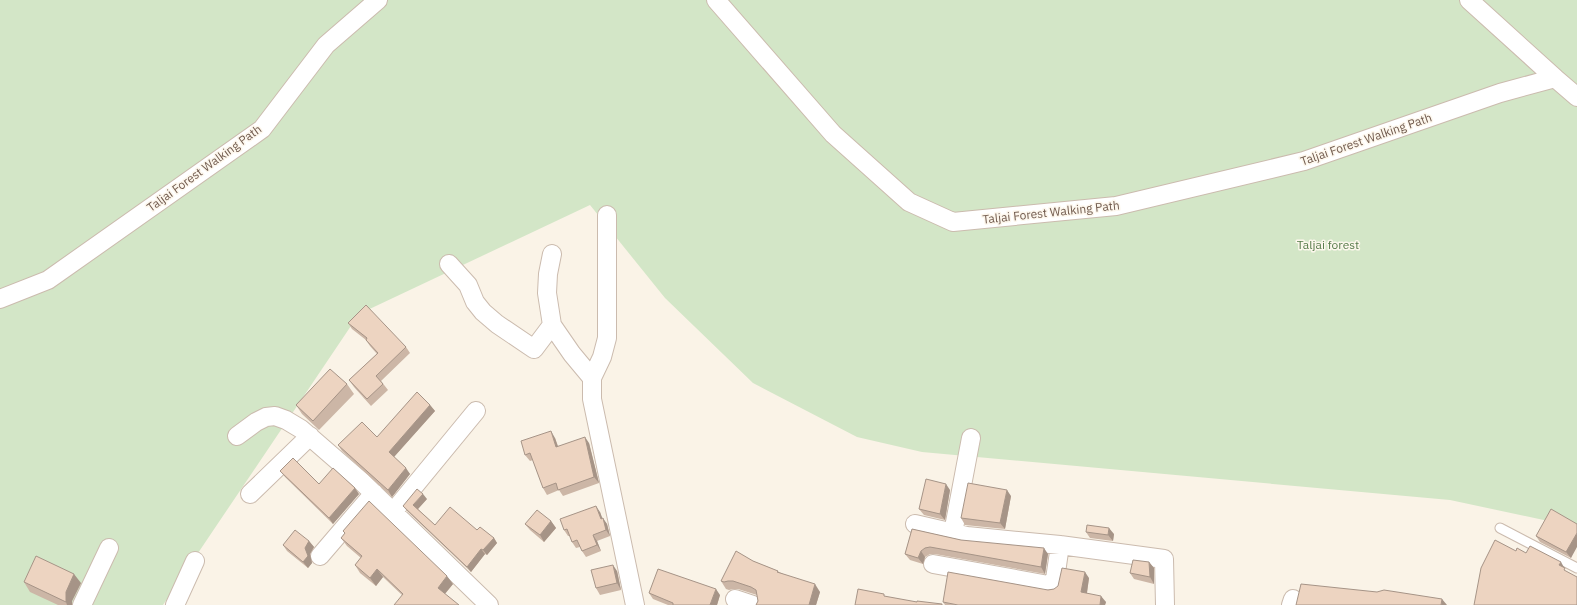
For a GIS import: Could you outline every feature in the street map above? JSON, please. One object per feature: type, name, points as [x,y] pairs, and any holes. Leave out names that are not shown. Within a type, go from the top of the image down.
[{"type":"street","name":"Taljai Forest Walking Path","points":[[0,299],[48,280],[262,129],[326,45],[378,0]]},
{"type":"street","name":"Taljai Forest Walking Path","points":[[716,0],[833,134],[909,202],[954,222],[1116,206],[1304,161],[1500,93],[1555,78]]},
{"type":"street","points":[[1469,0],[1577,97]]},
{"type":"street","points":[[607,215],[608,338],[602,357],[592,378],[592,399],[635,605]]},
{"type":"street","points":[[552,254],[548,274],[547,293],[552,325],[572,354],[592,378]]},
{"type":"street","points":[[449,264],[468,285],[475,302],[483,312],[497,324],[534,349],[552,325]]},
{"type":"street","points":[[393,512],[476,411]]},
{"type":"street","points":[[237,436],[256,422],[275,416],[286,420],[310,436],[374,493],[489,605]]},
{"type":"street","points":[[250,494],[310,436]]},
{"type":"street","points":[[952,533],[971,438]]},
{"type":"street","points":[[320,556],[374,493]]},
{"type":"street","points":[[915,524],[967,536],[1060,545],[1164,559],[1165,605]]},
{"type":"street","points":[[933,564],[1054,586],[1060,545]]},
{"type":"street","points":[[82,605],[109,548]]},
{"type":"street","points":[[175,605],[195,561]]},
{"type":"street","points":[[1291,605],[1293,599],[1298,603],[1312,597],[1334,599]]},
{"type":"street","points":[[735,599],[753,605]]},
{"type":"lane","points":[[1500,528],[1577,568]]},
{"type":"green space","name":"Taljai forest","points":[[0,0],[1577,0],[1577,530],[1567,525],[1450,500],[922,452],[857,437],[753,383],[665,298],[590,205],[359,314],[163,605],[0,605]]},
{"type":"building","points":[[366,305],[406,347],[376,376],[383,384],[367,399],[349,380],[378,353],[366,340],[367,338],[348,323]]},
{"type":"building","points":[[330,369],[347,384],[313,421],[296,405]]},
{"type":"building","points":[[417,392],[430,405],[389,452],[406,468],[388,490],[338,445],[362,422],[377,437]]},
{"type":"building","points":[[551,431],[556,447],[585,437],[594,477],[558,490],[556,483],[543,488],[530,453],[525,455],[521,441]]},
{"type":"building","points":[[293,458],[319,484],[333,468],[355,488],[329,518],[280,471]]},
{"type":"building","points":[[926,479],[946,484],[940,514],[919,509]]},
{"type":"building","points":[[968,483],[1007,490],[1000,523],[961,518]]},
{"type":"building","points":[[417,489],[423,494],[413,505],[435,525],[450,507],[477,530],[480,527],[494,538],[483,550],[481,549],[467,567],[403,506]]},
{"type":"building","points":[[369,501],[447,576],[438,588],[459,605],[394,605],[403,594],[377,569],[370,578],[355,565],[362,556],[341,538],[345,533],[343,531]]},
{"type":"building","points":[[596,506],[601,519],[603,518],[606,530],[593,535],[597,545],[582,551],[577,540],[572,542],[567,529],[564,530],[560,519]]},
{"type":"building","points":[[1551,509],[1577,524],[1577,533],[1566,552],[1536,536]]},
{"type":"building","points":[[537,510],[551,521],[540,535],[525,524]]},
{"type":"building","points":[[1087,525],[1109,528],[1108,535],[1086,532]]},
{"type":"building","points":[[912,529],[961,540],[1044,548],[1041,567],[930,547],[921,551],[918,558],[905,554]]},
{"type":"building","points":[[295,530],[309,541],[305,548],[308,556],[303,562],[283,545]]},
{"type":"building","points":[[1495,540],[1516,551],[1517,548],[1526,553],[1530,546],[1561,562],[1559,565],[1565,568],[1564,570],[1577,577],[1577,605],[1474,605],[1481,568]]},
{"type":"building","points":[[736,551],[753,561],[778,571],[777,572],[815,584],[809,605],[756,605],[758,601],[756,590],[733,581],[721,581]]},
{"type":"building","points":[[36,556],[74,574],[66,592],[66,602],[24,582]]},
{"type":"building","points":[[1133,560],[1149,562],[1150,577],[1130,573]]},
{"type":"building","points":[[613,565],[617,583],[596,588],[591,570]]},
{"type":"building","points":[[1062,568],[1085,572],[1081,592],[1101,596],[1100,605],[958,605],[943,602],[948,572],[1048,590],[1054,589],[1058,586]]},
{"type":"building","points":[[658,569],[716,589],[710,605],[673,605],[673,603],[649,593]]},
{"type":"building","points":[[1301,584],[1377,592],[1384,590],[1442,599],[1441,605],[1296,605]]},
{"type":"building","points":[[858,589],[884,594],[884,596],[942,605],[855,605]]}]
